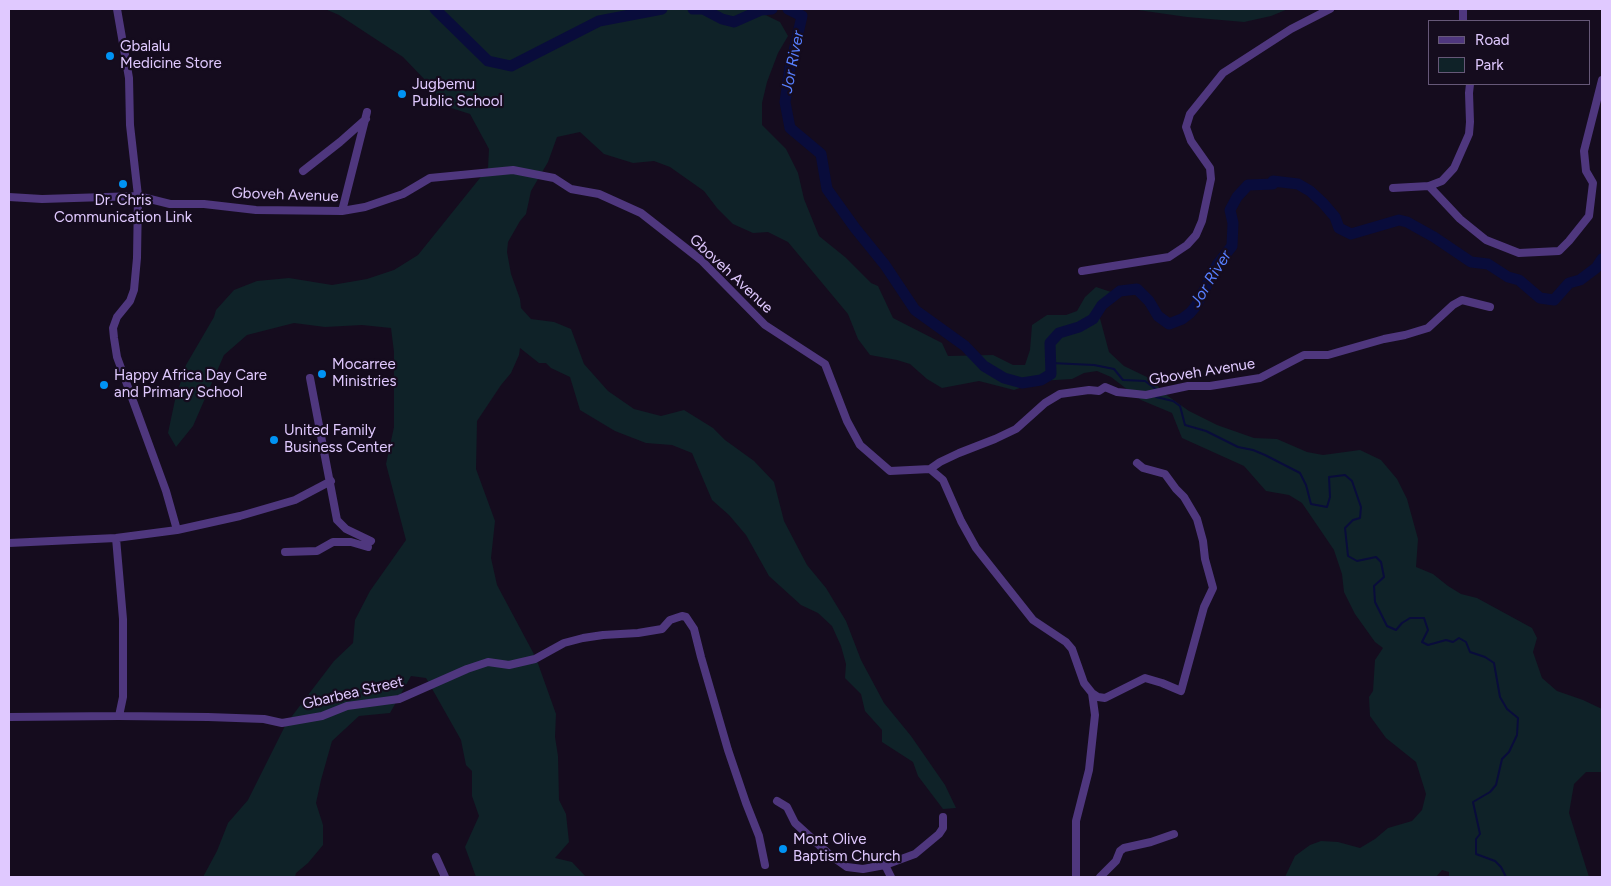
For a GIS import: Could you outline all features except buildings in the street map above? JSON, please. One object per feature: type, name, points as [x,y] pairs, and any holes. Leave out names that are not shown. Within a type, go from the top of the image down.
[{"type":"street","points":[[117,9],[129,78],[130,125],[138,196],[137,258],[134,290],[130,302],[117,317],[113,328],[114,338],[117,357],[166,490],[177,530]]},
{"type":"street","points":[[1082,272],[1169,257],[1187,245],[1196,235],[1202,221],[1211,179],[1210,168],[1191,141],[1186,127],[1190,114],[1224,73],[1291,29],[1330,9]]},
{"type":"street","points":[[1429,186],[1460,219],[1491,242],[1519,253],[1559,251],[1570,241],[1589,216],[1592,183],[1586,171],[1584,150],[1602,80]]},
{"type":"street","points":[[1393,188],[1429,186],[1442,181],[1454,168],[1469,134],[1470,85]]},
{"type":"street","points":[[303,171],[340,142],[367,115],[342,211]]},
{"type":"street","name":"Gboveh Avenue","points":[[9,196],[42,199],[138,196],[170,204],[204,204],[256,210],[342,211],[365,207],[403,194],[430,178],[513,170],[554,178],[571,189],[599,194],[640,213],[701,260],[765,325],[825,364],[847,420],[860,445],[890,472],[930,469],[953,456],[995,440],[1016,429],[1045,403],[1060,394],[1089,390],[1099,391],[1105,387],[1117,392],[1146,395],[1188,386],[1210,386],[1260,378],[1304,355],[1328,354],[1428,328],[1453,305],[1462,300],[1490,307]]},
{"type":"street","points":[[285,552],[317,551],[333,542],[351,542],[368,547],[368,540],[346,529],[338,520],[310,378]]},
{"type":"street","points":[[930,469],[943,480],[960,521],[976,548],[1033,620],[1066,642],[1072,649],[1084,683],[1092,693],[1098,697],[1105,698],[1145,678],[1181,691],[1184,688],[1204,606],[1213,588],[1204,559],[1203,541],[1197,519],[1184,497],[1165,474],[1143,468],[1137,463]]},
{"type":"street","points":[[9,543],[116,538],[177,530],[240,516],[295,500],[331,481]]},
{"type":"street","points":[[116,538],[122,619],[123,697],[119,716]]},
{"type":"street","name":"Gbarbea Street","points":[[9,717],[119,716],[264,720],[282,723],[302,720],[322,716],[347,706],[399,699],[467,669],[488,662],[509,665],[535,659],[564,643],[603,635],[638,633],[662,628],[670,620],[682,616],[686,617],[697,636],[701,657],[743,794],[759,836],[764,865]]},
{"type":"street","points":[[1076,877],[1076,821],[1089,770],[1095,715],[1092,693]]},
{"type":"street","points":[[778,801],[787,807],[794,823],[830,855],[847,867],[863,869],[886,865],[915,854],[939,834],[943,828],[943,817]]},
{"type":"street","points":[[1100,877],[1116,861],[1120,851],[1124,848],[1151,842],[1174,834]]},
{"type":"street","points":[[436,857],[445,877]]},
{"type":"street","points":[[886,865],[891,877]]},
{"type":"green space","points":[[325,9],[753,9],[780,22],[788,36],[778,53],[767,82],[762,103],[762,125],[786,149],[798,173],[804,199],[819,236],[845,257],[871,283],[878,286],[893,318],[942,343],[948,356],[993,355],[1013,365],[1025,365],[1030,350],[1032,325],[1047,315],[1066,315],[1077,311],[1085,297],[1096,287],[1117,294],[1098,311],[1109,352],[1124,366],[1151,379],[1165,394],[1189,411],[1217,425],[1254,438],[1277,439],[1307,452],[1323,455],[1360,450],[1381,460],[1397,479],[1407,499],[1418,539],[1416,567],[1433,574],[1461,594],[1477,598],[1532,628],[1537,638],[1533,652],[1542,678],[1557,691],[1602,709],[1602,772],[1586,772],[1574,784],[1569,813],[1589,877],[1449,877],[1449,872],[1442,870],[1436,877],[1285,877],[1295,856],[1310,845],[1321,841],[1338,842],[1360,848],[1388,828],[1412,821],[1422,810],[1426,794],[1416,762],[1386,738],[1370,716],[1369,697],[1373,691],[1375,660],[1383,648],[1375,642],[1355,614],[1344,592],[1342,574],[1334,550],[1302,503],[1289,495],[1266,491],[1244,466],[1182,438],[1172,413],[1141,400],[1111,377],[1097,371],[1084,373],[1072,379],[1039,381],[1014,390],[979,381],[942,388],[927,379],[910,364],[870,355],[858,339],[848,314],[788,242],[768,232],[753,233],[733,224],[704,191],[670,167],[654,161],[633,163],[604,154],[580,132],[557,137],[548,162],[531,191],[526,214],[508,242],[507,252],[511,274],[520,299],[521,308],[531,319],[554,322],[571,329],[584,364],[608,391],[634,409],[661,416],[684,410],[713,428],[725,440],[754,461],[774,482],[784,521],[807,565],[826,588],[846,621],[861,660],[884,703],[911,736],[945,785],[956,808],[943,809],[918,776],[913,762],[882,742],[882,730],[865,711],[861,694],[845,678],[846,664],[841,646],[832,626],[818,613],[801,605],[769,576],[746,535],[729,515],[712,500],[692,453],[672,445],[646,443],[615,431],[580,410],[570,377],[551,368],[546,363],[539,363],[520,348],[511,373],[477,421],[476,469],[495,521],[491,558],[497,585],[536,658],[556,714],[555,737],[558,756],[559,800],[566,814],[569,842],[555,858],[572,862],[586,877],[476,877],[465,847],[479,816],[472,796],[472,771],[466,765],[461,740],[426,678],[411,676],[390,713],[359,716],[332,741],[316,803],[323,825],[323,845],[308,863],[296,873],[295,877],[203,877],[217,851],[228,823],[248,800],[286,724],[334,661],[353,643],[355,620],[370,591],[406,540],[386,464],[394,427],[394,352],[391,328],[362,325],[325,327],[294,323],[247,335],[224,355],[193,426],[176,447],[168,433],[175,400],[186,365],[214,317],[216,310],[234,290],[257,281],[289,278],[332,285],[367,279],[394,270],[418,255],[488,168],[489,149],[470,114],[445,106],[428,83],[403,57],[339,15]]},
{"type":"green space","points":[[1131,9],[1288,9],[1271,16],[1244,22],[1187,17]]},
{"type":"waterway","name":"Jor River","points":[[435,9],[488,61],[511,66],[599,21],[662,9]]},
{"type":"waterway","name":"Jor River","points":[[693,9],[703,9],[722,19],[734,22],[761,10],[772,9]]},
{"type":"waterway","name":"Jor River","points":[[788,9],[802,16],[790,68],[785,102],[790,128],[821,154],[827,189],[885,265],[915,310],[965,346],[984,366],[1004,378],[1022,383],[1041,380],[1051,374],[1050,343],[1059,333],[1079,327],[1093,319],[1102,305],[1120,291],[1137,289],[1149,301],[1158,316],[1169,324],[1182,319],[1190,313],[1196,306],[1217,265],[1232,246],[1233,223],[1230,210],[1237,197],[1248,185],[1273,184],[1273,181],[1298,184],[1310,191],[1323,203],[1335,217],[1339,228],[1351,234],[1399,220],[1407,222],[1434,237],[1471,262],[1488,264],[1508,277],[1519,280],[1540,298],[1554,300],[1569,283],[1580,280],[1596,268],[1602,259]]},
{"type":"waterway","points":[[1051,374],[1051,363],[1094,365],[1114,369],[1123,380],[1145,381],[1157,390]]},
{"type":"waterway","points":[[1156,395],[1156,397],[1173,401],[1180,406],[1185,425],[1206,431],[1238,447],[1265,455],[1300,473],[1306,485],[1311,504],[1327,507],[1330,497],[1329,477],[1345,475],[1352,481],[1361,507],[1360,518],[1353,520],[1345,528],[1348,556],[1357,561],[1376,557],[1381,562],[1384,577],[1374,586],[1375,602],[1387,626],[1396,630],[1410,618],[1424,618],[1428,630],[1422,642],[1428,645],[1446,640],[1453,642],[1459,638],[1466,642],[1470,652],[1485,657],[1494,663],[1500,697],[1507,709],[1518,718],[1517,735],[1509,752],[1502,759],[1496,785],[1490,792],[1473,802],[1480,834],[1476,839],[1476,854],[1495,861],[1501,867],[1506,877]]},
{"type":"place","name":"Gbalalu Medicine Store","points":[[110,56]]},
{"type":"place","name":"Jugbemu Public School","points":[[402,94]]},
{"type":"place","name":"Dr. Chris Communication Link","points":[[123,184]]},
{"type":"place","name":"Mocarree Ministries","points":[[322,374]]},
{"type":"place","name":"Happy Africa Day Care and Primary School","points":[[104,385]]},
{"type":"place","name":"United Family Business Center","points":[[274,440]]},
{"type":"place","name":"Mont Olive Baptism Church","points":[[783,849]]}]
